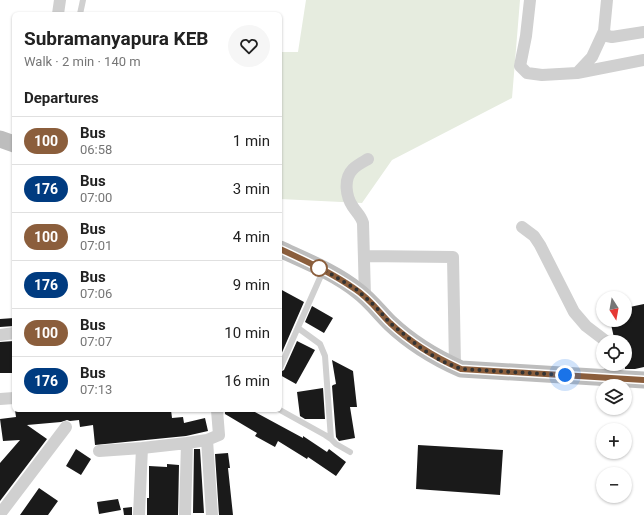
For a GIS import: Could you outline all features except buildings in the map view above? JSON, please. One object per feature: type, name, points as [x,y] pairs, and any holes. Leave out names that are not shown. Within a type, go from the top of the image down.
[{"type":"main road","points":[[0,139],[12,143]]},
{"type":"main road","points":[[282,250],[324,270],[356,289],[390,323],[422,349],[442,361],[461,369],[491,371],[596,371]]},
{"type":"main road","points":[[610,371],[644,380]]},
{"type":"street","points":[[58,12],[60,0]]},
{"type":"street","points":[[530,0],[526,36],[520,66],[527,73],[542,75],[576,73],[644,60]]},
{"type":"street","points":[[576,73],[592,57],[604,31],[606,0]]},
{"type":"street","points":[[604,31],[607,36],[612,37],[644,32]]},
{"type":"street","points":[[365,297],[362,217],[352,206],[347,196],[346,183],[352,170],[368,158]]},
{"type":"street","points":[[522,227],[534,236],[574,312],[586,326],[598,335]]},
{"type":"street","points":[[364,256],[453,257],[455,366]]},
{"type":"street","points":[[0,335],[12,333]]},
{"type":"street","points":[[0,399],[12,398]]},
{"type":"street","points":[[99,450],[142,448],[207,440],[219,435],[217,412]]},
{"type":"street","points":[[0,514],[66,427]]},
{"type":"street","points":[[207,440],[212,515]]},
{"type":"street","points":[[185,515],[187,443]]},
{"type":"street","points":[[139,515],[142,448]]},
{"type":"lane","points":[[80,12],[83,0]]},
{"type":"lane","points":[[282,364],[324,270]]},
{"type":"lane","points":[[298,328],[320,344],[325,356],[331,440]]},
{"type":"lane","points":[[282,411],[324,434],[336,444],[350,452]]},
{"type":"shaded area","points":[[306,0],[520,0],[512,98],[392,160],[362,203],[282,199],[282,52],[298,52]]},
{"type":"bus line","name":"100","points":[[282,250],[324,270],[356,289],[376,307],[390,323],[422,349],[442,361],[461,369],[644,380]]},
{"type":"route","points":[[319,268],[356,289],[376,307],[390,323],[422,349],[442,361],[461,369],[565,375]]}]
